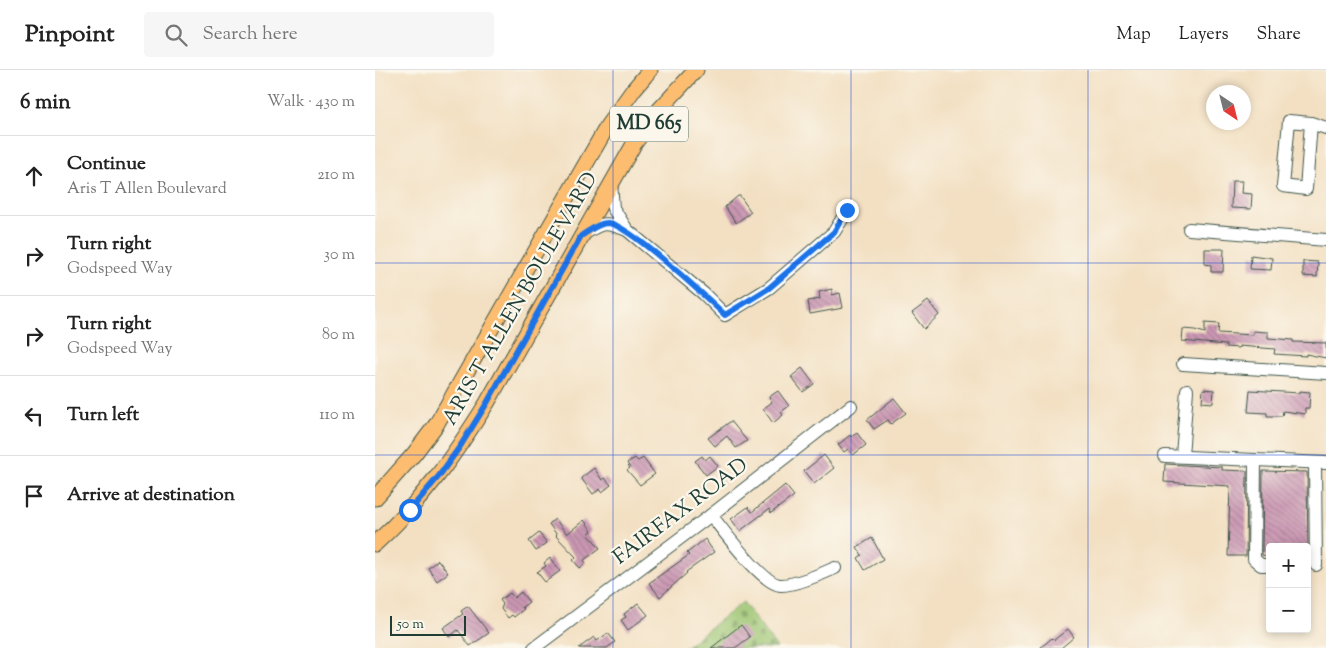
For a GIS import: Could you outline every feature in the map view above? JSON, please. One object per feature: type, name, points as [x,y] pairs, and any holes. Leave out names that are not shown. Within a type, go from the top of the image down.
[{"type":"main road","name":"ARIS T ALLEN BOULEVARD","points":[[375,498],[414,454],[436,425],[608,125],[650,70]]},
{"type":"main road","name":"ARIS T ALLEN BOULEVARD","points":[[375,544],[410,510],[439,476],[461,445],[634,144],[654,117],[696,70]]},
{"type":"street","points":[[1311,123],[1306,188],[1283,186],[1289,120],[1311,123],[1326,128]]},
{"type":"street","points":[[611,184],[613,208],[627,230],[704,294],[725,315],[769,288],[819,245],[834,232],[847,210]]},
{"type":"street","points":[[581,236],[596,226],[606,224],[627,230]]},
{"type":"street","points":[[1189,229],[1326,240]]},
{"type":"street","points":[[1183,364],[1326,372]]},
{"type":"street","points":[[1182,456],[1187,390]]},
{"type":"street","name":"FAIRFAX ROAD","points":[[534,648],[711,515],[851,406]]},
{"type":"street","points":[[1165,456],[1321,463],[1316,565]]},
{"type":"street","points":[[1255,460],[1254,559],[1261,565],[1266,565]]},
{"type":"street","points":[[711,515],[768,581],[780,585],[813,577],[835,568]]},
{"type":"green space","points":[[743,602],[777,648],[684,648]]},
{"type":"building","points":[[1232,181],[1242,181],[1241,193],[1252,194],[1251,209],[1231,208]]},
{"type":"building","points":[[740,196],[751,212],[736,223],[725,207]]},
{"type":"building","points":[[1205,249],[1224,249],[1223,272],[1211,272],[1211,265],[1205,264]]},
{"type":"building","points":[[1251,255],[1272,258],[1271,270],[1250,269]]},
{"type":"building","points":[[1303,261],[1318,262],[1317,277],[1303,276]]},
{"type":"building","points":[[832,289],[832,295],[840,293],[843,308],[810,314],[808,301],[820,299],[819,292]]},
{"type":"building","points":[[928,301],[939,315],[924,329],[912,313]]},
{"type":"building","points":[[1205,323],[1219,324],[1218,333],[1253,335],[1253,331],[1268,332],[1268,338],[1293,340],[1293,342],[1326,343],[1326,358],[1306,354],[1306,356],[1274,354],[1275,349],[1239,346],[1239,348],[1226,347],[1226,345],[1182,341],[1183,329],[1205,333]]},
{"type":"building","points":[[802,368],[814,384],[803,392],[791,377]]},
{"type":"building","points":[[1203,389],[1214,390],[1213,403],[1202,402]]},
{"type":"building","points":[[1250,390],[1310,392],[1309,408],[1305,408],[1305,414],[1283,411],[1282,416],[1267,416],[1267,413],[1248,412]]},
{"type":"building","points":[[778,391],[789,406],[781,412],[783,415],[773,423],[763,409],[772,402],[769,397]]},
{"type":"building","points":[[894,398],[906,413],[891,424],[888,420],[874,429],[867,420]]},
{"type":"building","points":[[731,421],[747,441],[736,448],[727,436],[715,446],[708,438]]},
{"type":"building","points":[[857,433],[866,445],[853,455],[848,449],[844,452],[838,445],[850,435],[851,437]]},
{"type":"building","points":[[824,455],[834,468],[814,484],[804,471]]},
{"type":"building","points":[[702,456],[705,460],[710,456],[718,466],[706,475],[695,461]]},
{"type":"building","points":[[635,458],[638,461],[643,458],[655,474],[640,485],[627,470],[630,468],[627,463]]},
{"type":"building","points":[[1165,464],[1222,467],[1222,470],[1247,471],[1246,556],[1228,556],[1230,486],[1164,482]]},
{"type":"building","points":[[594,468],[602,480],[605,478],[611,485],[602,492],[600,489],[593,494],[581,478]]},
{"type":"building","points":[[1263,471],[1307,472],[1308,543],[1266,543],[1266,556],[1262,555]]},
{"type":"building","points":[[785,485],[794,496],[771,513],[769,509],[740,531],[731,519],[748,507],[752,512]]},
{"type":"building","points":[[555,519],[567,534],[584,520],[592,531],[588,534],[600,548],[584,560],[586,563],[580,568],[573,560],[576,557],[556,536],[549,524]]},
{"type":"building","points":[[539,533],[547,543],[536,551],[529,541]]},
{"type":"building","points":[[872,538],[883,559],[865,570],[858,558],[862,555],[857,547]]},
{"type":"building","points":[[705,539],[714,552],[686,572],[660,597],[649,583],[689,555],[687,553]]},
{"type":"building","points":[[550,558],[560,571],[545,582],[537,572],[546,566],[544,563]]},
{"type":"building","points":[[438,560],[448,573],[437,581],[428,568]]},
{"type":"building","points":[[521,592],[529,602],[514,617],[512,615],[508,618],[501,609],[503,604],[500,600],[510,593],[514,598]]},
{"type":"building","points":[[638,603],[648,615],[628,630],[621,620],[626,617],[624,614]]},
{"type":"building","points":[[468,606],[489,633],[470,646],[458,630],[449,637],[443,628],[463,614],[461,611]]},
{"type":"building","points":[[741,625],[750,637],[735,648],[711,648]]},
{"type":"building","points":[[1068,629],[1074,637],[1061,648],[1040,648],[1052,638],[1054,640]]},
{"type":"building","points":[[608,633],[615,642],[607,648],[579,648],[594,637],[597,641]]},
{"type":"route","points":[[410,510],[439,476],[461,445],[487,403],[581,236],[596,226],[606,224],[627,230],[704,294],[725,315],[769,288],[834,232],[847,210]]}]
